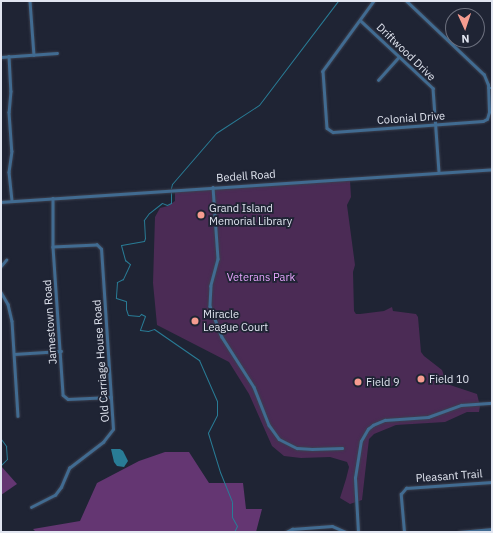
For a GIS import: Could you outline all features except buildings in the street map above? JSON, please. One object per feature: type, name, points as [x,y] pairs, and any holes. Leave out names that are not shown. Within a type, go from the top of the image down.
[{"type":"street","points":[[30,1],[34,55]]},
{"type":"street","name":"Colonial Drive","points":[[374,1],[323,71],[327,128],[333,132],[487,119],[490,112],[488,88],[484,74],[406,1]]},
{"type":"street","name":"Driftwood Drive","points":[[360,20],[433,88],[440,172]]},
{"type":"street","points":[[1,57],[58,53]]},
{"type":"street","points":[[9,56],[11,91],[9,112],[12,151],[9,172],[12,201]]},
{"type":"street","points":[[378,80],[400,57]]},
{"type":"street","name":"Bedell Road","points":[[1,202],[492,169]]},
{"type":"street","points":[[213,187],[218,259],[211,286],[210,306],[220,334],[254,388],[269,425],[279,439],[297,448],[312,450],[342,448]]},
{"type":"street","name":"Jamestown Road","points":[[53,198],[54,247],[63,394],[68,399],[111,397]]},
{"type":"street","name":"Old Carriage House Road","points":[[30,507],[55,495],[61,488],[69,468],[108,438],[113,425],[101,249],[97,245],[54,247]]},
{"type":"street","points":[[1,266],[6,260]]},
{"type":"street","points":[[1,292],[8,304],[11,315],[18,416]]},
{"type":"street","points":[[14,354],[60,351]]},
{"type":"street","points":[[358,532],[355,478],[361,441],[368,429],[379,421],[428,417],[461,405],[492,403]]},
{"type":"street","name":"Pleasant Trail","points":[[404,532],[401,494],[406,488],[492,482]]},
{"type":"street","points":[[286,532],[292,529],[332,526],[346,532]]},
{"type":"street","points":[[459,532],[492,529]]},
{"type":"green space","name":"Veterans Park","points":[[350,180],[351,197],[347,205],[355,265],[353,272],[354,311],[356,314],[360,314],[384,311],[392,307],[393,311],[416,314],[418,317],[421,352],[442,370],[447,384],[477,394],[480,406],[479,412],[467,412],[445,422],[396,425],[374,434],[369,439],[362,500],[350,504],[340,498],[349,467],[347,462],[330,457],[301,458],[284,456],[272,446],[249,394],[229,362],[157,325],[153,283],[155,217],[160,208],[168,206],[175,201],[175,192]]},
{"type":"shaded area","points":[[165,452],[189,452],[209,483],[243,483],[246,509],[262,509],[256,532],[36,532],[33,529],[80,521],[97,483],[139,461]]},
{"type":"shaded area","points":[[1,466],[17,484],[1,495]]},
{"type":"water","points":[[111,449],[120,449],[123,451],[128,461],[124,467],[117,466],[114,462]]},
{"type":"waterway","points":[[171,188],[172,184],[216,133],[259,105],[338,1]]},
{"type":"waterway","points":[[171,192],[171,203],[167,205],[162,203],[149,213],[144,220],[144,241],[121,245],[125,260],[130,264],[123,279],[117,282],[116,298],[126,301],[128,315],[139,316],[141,314],[145,316],[140,330],[148,331],[154,329],[199,360],[217,401],[217,415],[208,433],[220,472],[232,502],[232,517],[237,526],[234,532]]},
{"type":"waterway","points":[[1,439],[6,446],[7,459],[1,465]]},
{"type":"place","name":"Grand Island Memorial Library","points":[[201,215]]},
{"type":"place","name":"Miracle League Court","points":[[195,321]]},
{"type":"place","name":"Field 10","points":[[421,379]]},
{"type":"place","name":"Field 9","points":[[358,382]]}]
